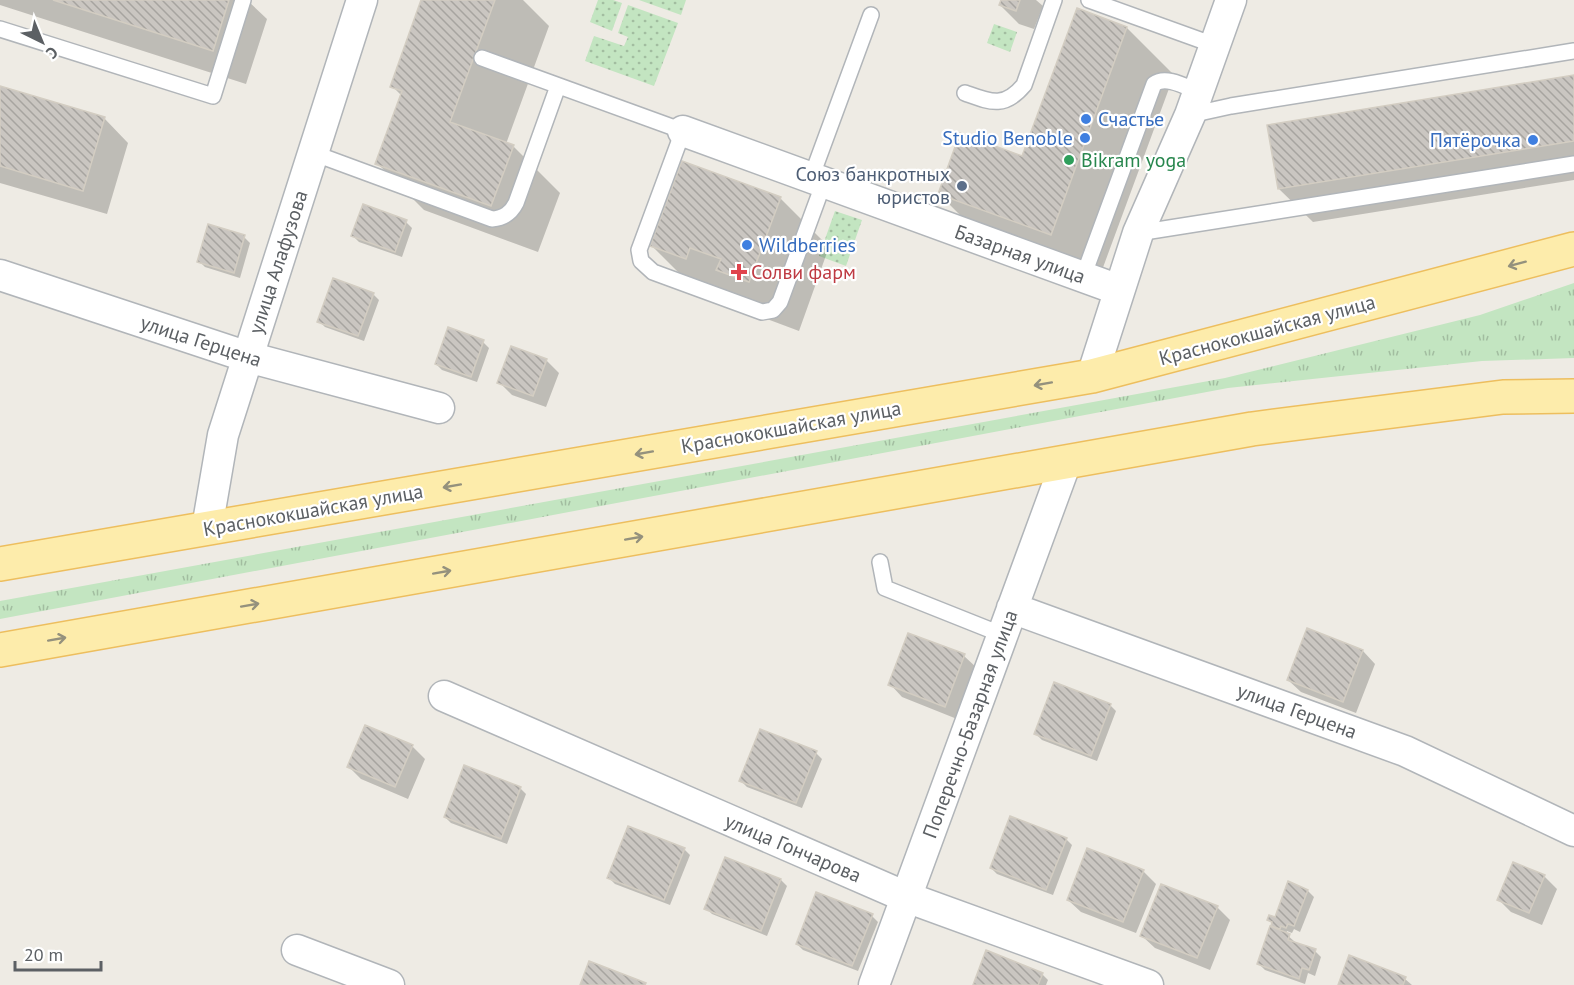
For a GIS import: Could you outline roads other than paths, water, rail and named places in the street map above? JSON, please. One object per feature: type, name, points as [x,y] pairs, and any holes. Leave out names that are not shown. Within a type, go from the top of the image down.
[{"type":"main road","name":"Краснококшайская улица","points":[[0,564],[1092,376],[1574,249]]},
{"type":"main road","points":[[0,650],[1252,429],[1503,397],[1574,396]]},
{"type":"street","name":"улица Алафузова","points":[[207,528],[223,435],[362,0]]},
{"type":"street","points":[[1092,376],[1138,233],[1194,104],[1231,0]]},
{"type":"street","name":"Базарная улица","points":[[683,131],[1119,290]]},
{"type":"street","name":"улица Герцена","points":[[0,275],[248,357],[439,408]]},
{"type":"street","name":"Поперечно-Базарная улица","points":[[874,985],[1066,462]]},
{"type":"street","name":"улица Герцена","points":[[1007,622],[1405,751],[1574,831]]},
{"type":"street","name":"улица Гончарова","points":[[444,696],[906,897],[1148,985]]},
{"type":"street","points":[[297,950],[389,985]]},
{"type":"lane","points":[[0,29],[213,96],[243,0]]},
{"type":"lane","points":[[965,93],[992,102],[1009,99],[1017,93],[1023,85],[1054,0]]},
{"type":"lane","points":[[1089,0],[1214,45]]},
{"type":"lane","points":[[482,58],[683,131],[639,250],[641,261],[652,272],[762,312],[769,311],[780,302],[871,15]]},
{"type":"lane","points":[[1083,277],[1154,84],[1158,81],[1167,80],[1194,104],[1231,106],[1574,51]]},
{"type":"lane","points":[[313,153],[492,219],[499,218],[509,213],[516,203],[558,86]]},
{"type":"lane","points":[[1138,233],[1574,164]]},
{"type":"lane","points":[[880,562],[885,588],[1007,622]]},
{"type":"place","name":"Счастье","points":[[1086,119]]},
{"type":"place","name":"Studio Benoble","points":[[1085,138]]},
{"type":"place","name":"Пятёрочка","points":[[1533,140]]},
{"type":"place","name":"Bikram yoga","points":[[1069,160]]},
{"type":"place","name":"Союз банкротных юристов","points":[[962,186]]},
{"type":"place","name":"Wildberries","points":[[747,245]]},
{"type":"place","name":"Солви фарм","points":[[739,272]]}]
